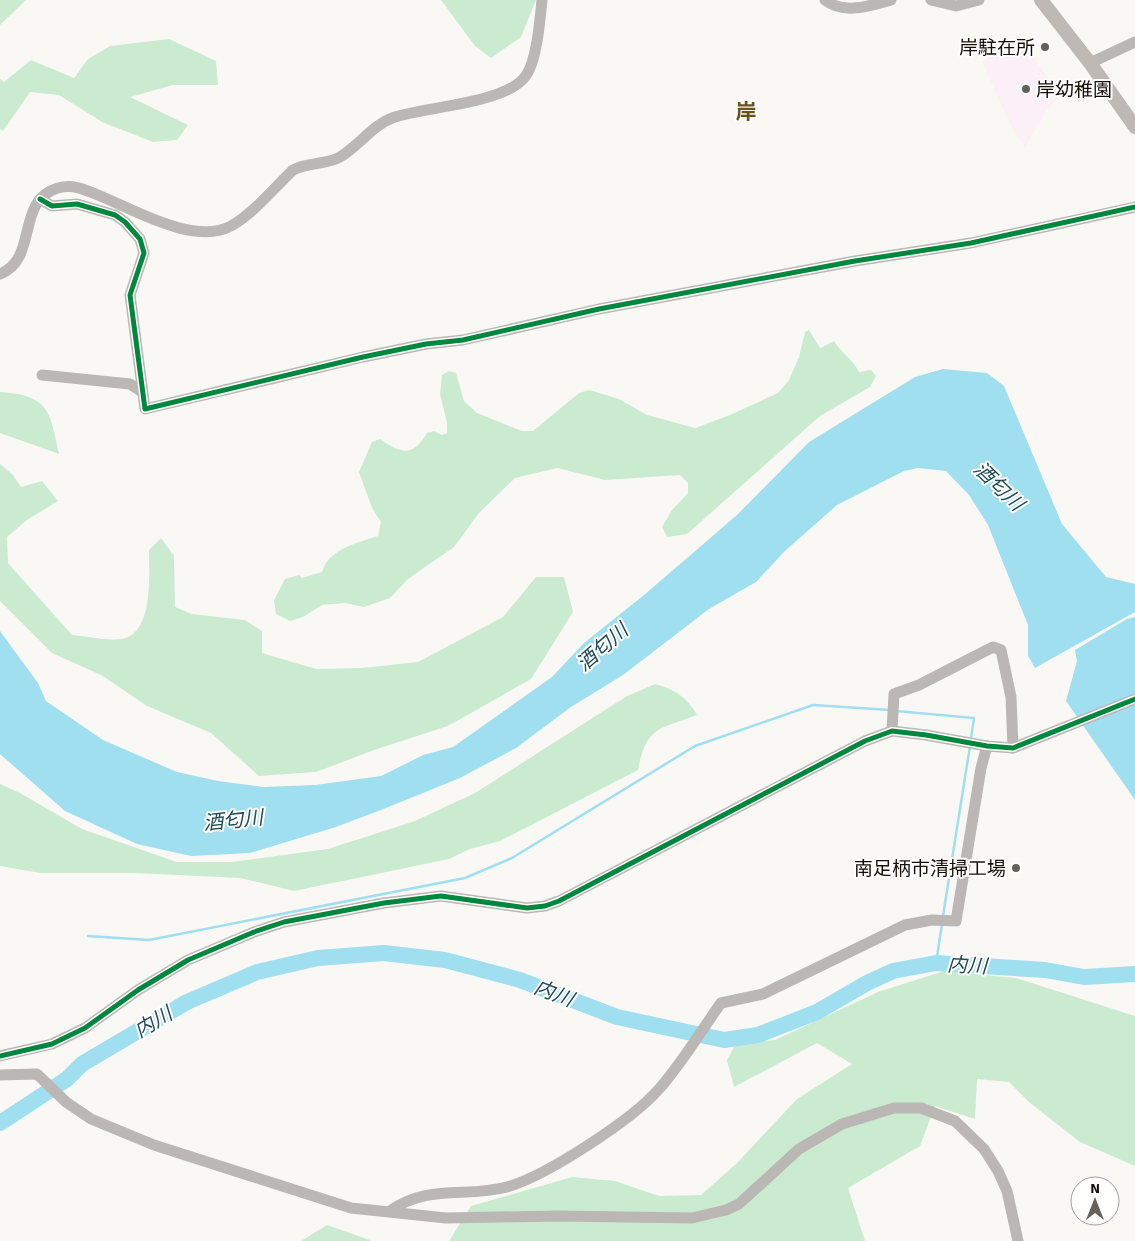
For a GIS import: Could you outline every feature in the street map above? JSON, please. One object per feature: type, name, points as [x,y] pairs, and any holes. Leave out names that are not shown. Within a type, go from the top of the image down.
[{"type":"main road","points":[[1041,0],[1090,63],[1135,127]]},
{"type":"street","points":[[0,274],[12,267],[21,256],[29,219],[40,200],[53,190],[74,187],[181,228],[198,232],[226,228],[242,218],[293,170],[301,166],[341,157],[387,120],[421,110],[502,94],[518,84],[527,74],[539,32],[542,0]]},
{"type":"street","points":[[825,0],[838,8],[855,9],[890,0]]},
{"type":"street","points":[[931,0],[956,6],[979,0]]},
{"type":"street","points":[[1090,63],[1135,42]]},
{"type":"street","points":[[40,200],[52,206],[77,204],[115,215],[125,222],[140,239],[144,253],[130,295],[145,409],[426,344],[463,340],[599,309],[855,261],[971,244],[1135,207]]},
{"type":"street","points":[[42,375],[130,384],[141,390]]},
{"type":"street","points":[[892,727],[894,694],[919,685],[993,647],[1001,650],[1011,697],[1013,746]]},
{"type":"street","points":[[0,1056],[52,1044],[85,1028],[138,990],[188,960],[254,932],[284,922],[384,903],[441,896],[510,906],[545,906],[559,901],[892,727],[962,743],[987,746],[1013,746],[1029,742],[1135,699]]},
{"type":"street","points":[[390,1211],[402,1203],[432,1193],[487,1191],[508,1186],[554,1166],[600,1136],[658,1090],[721,1003],[763,994],[905,925],[932,920],[956,921],[981,768],[987,746]]},
{"type":"street","points":[[0,1075],[37,1074],[66,1102],[106,1127],[186,1156],[351,1208],[446,1218],[635,1216],[692,1218],[726,1210],[739,1204],[800,1149],[842,1124],[894,1108],[921,1108],[956,1121],[984,1149],[998,1171],[1007,1191],[1018,1241]]},
{"type":"shaded area","name":"岸幼稚園","points":[[1018,39],[1061,94],[1047,110],[1025,147],[1012,128],[982,62]]},
{"type":"green space","points":[[0,0],[26,0],[0,25]]},
{"type":"green space","points":[[441,0],[536,0],[521,37],[491,58],[475,46]]},
{"type":"green space","points":[[169,39],[216,61],[218,85],[173,85],[130,97],[188,125],[177,140],[153,142],[102,122],[59,95],[30,92],[3,131],[0,129],[0,79],[4,82],[31,60],[74,78],[88,59],[110,46]]},
{"type":"green space","points":[[809,330],[820,348],[834,341],[859,372],[871,370],[876,376],[870,387],[820,416],[687,534],[667,537],[662,527],[672,510],[688,493],[688,483],[680,475],[605,480],[557,468],[515,478],[479,513],[454,547],[408,579],[390,598],[364,607],[345,603],[322,605],[303,617],[290,621],[276,614],[274,600],[285,579],[299,575],[302,578],[322,572],[331,557],[338,552],[353,544],[378,536],[381,522],[372,508],[359,472],[372,442],[380,439],[394,448],[406,451],[417,446],[427,433],[434,431],[442,435],[447,433],[447,423],[440,394],[442,375],[449,371],[456,373],[464,401],[477,413],[522,431],[533,431],[579,393],[589,390],[619,399],[647,415],[695,428],[730,415],[778,393],[789,380],[799,357],[805,332]]},
{"type":"green space","points":[[0,392],[29,397],[44,408],[53,427],[59,454],[0,433]]},
{"type":"green space","points":[[0,464],[13,475],[21,487],[42,481],[58,501],[27,520],[7,537],[8,563],[72,635],[103,639],[122,639],[132,635],[140,626],[148,601],[149,550],[161,538],[174,556],[175,607],[192,614],[245,620],[262,631],[262,653],[316,669],[362,668],[418,662],[503,617],[536,577],[564,577],[573,612],[531,679],[448,726],[377,749],[316,772],[259,776],[211,733],[147,706],[101,675],[52,653],[0,601]]},
{"type":"green space","points":[[655,684],[668,688],[679,695],[689,703],[697,715],[664,727],[650,737],[641,756],[638,770],[500,841],[470,849],[449,859],[294,891],[240,878],[135,873],[40,873],[0,866],[0,784],[20,793],[82,829],[177,862],[231,862],[328,849],[415,821],[475,793],[627,696]]},
{"type":"green space","points":[[944,971],[1016,978],[1135,1016],[1135,1166],[1080,1142],[1030,1103],[1009,1082],[977,1079],[975,1119],[935,1106],[920,1146],[848,1188],[865,1241],[449,1241],[471,1206],[572,1177],[615,1181],[659,1196],[701,1195],[737,1163],[797,1099],[852,1064],[817,1043],[734,1087],[727,1060],[736,1043],[775,1040],[878,992]]},
{"type":"green space","points":[[327,1225],[370,1240],[371,1241],[301,1241]]},
{"type":"water","name":"酒匂川","points":[[943,369],[987,373],[1004,386],[1062,524],[1106,577],[1135,584],[1135,612],[1035,668],[1028,656],[1028,625],[988,525],[969,495],[946,471],[918,468],[904,471],[837,505],[785,551],[756,582],[709,609],[623,675],[571,707],[516,748],[460,778],[336,827],[250,853],[191,856],[137,844],[65,811],[0,754],[0,631],[38,683],[46,701],[103,740],[177,772],[218,781],[263,787],[315,785],[381,776],[423,755],[453,747],[552,677],[584,643],[644,595],[737,515],[809,442],[915,377]]},
{"type":"water","points":[[1135,617],[1135,800],[1066,701],[1077,661],[1075,650],[1127,619]]},
{"type":"waterway","points":[[88,936],[149,940],[465,878],[512,858],[695,746],[813,705],[890,710]]},
{"type":"waterway","points":[[896,711],[974,718],[971,738]]},
{"type":"waterway","points":[[943,916],[970,746]]},
{"type":"waterway","points":[[936,963],[942,924]]},
{"type":"waterway","name":"内川","points":[[0,1123],[67,1079],[82,1064],[187,1002],[257,972],[318,958],[384,953],[445,960],[520,980],[617,1017],[724,1040],[758,1035],[817,1012],[867,983],[893,971],[936,963],[1045,970],[1084,977],[1135,974]]},
{"type":"cycle path","points":[[40,199],[52,206],[77,204],[115,215],[125,222],[140,239],[144,253],[130,295],[145,409],[363,357],[426,344],[463,340],[599,309],[855,261],[971,243],[1135,207]]},
{"type":"cycle path","points":[[0,1056],[52,1044],[85,1028],[138,990],[188,960],[254,932],[284,922],[384,903],[441,896],[527,908],[545,906],[559,901],[865,741],[892,731],[987,746],[1013,748],[1135,699]]},
{"type":"place","name":"岸駐在所","points":[[1045,47]]},
{"type":"place","name":"岸幼稚園","points":[[1026,89]]},
{"type":"place","name":"南足柄市清掃工場","points":[[1016,868]]},
{"type":"district","name":"岸","points":[[746,112]]}]
